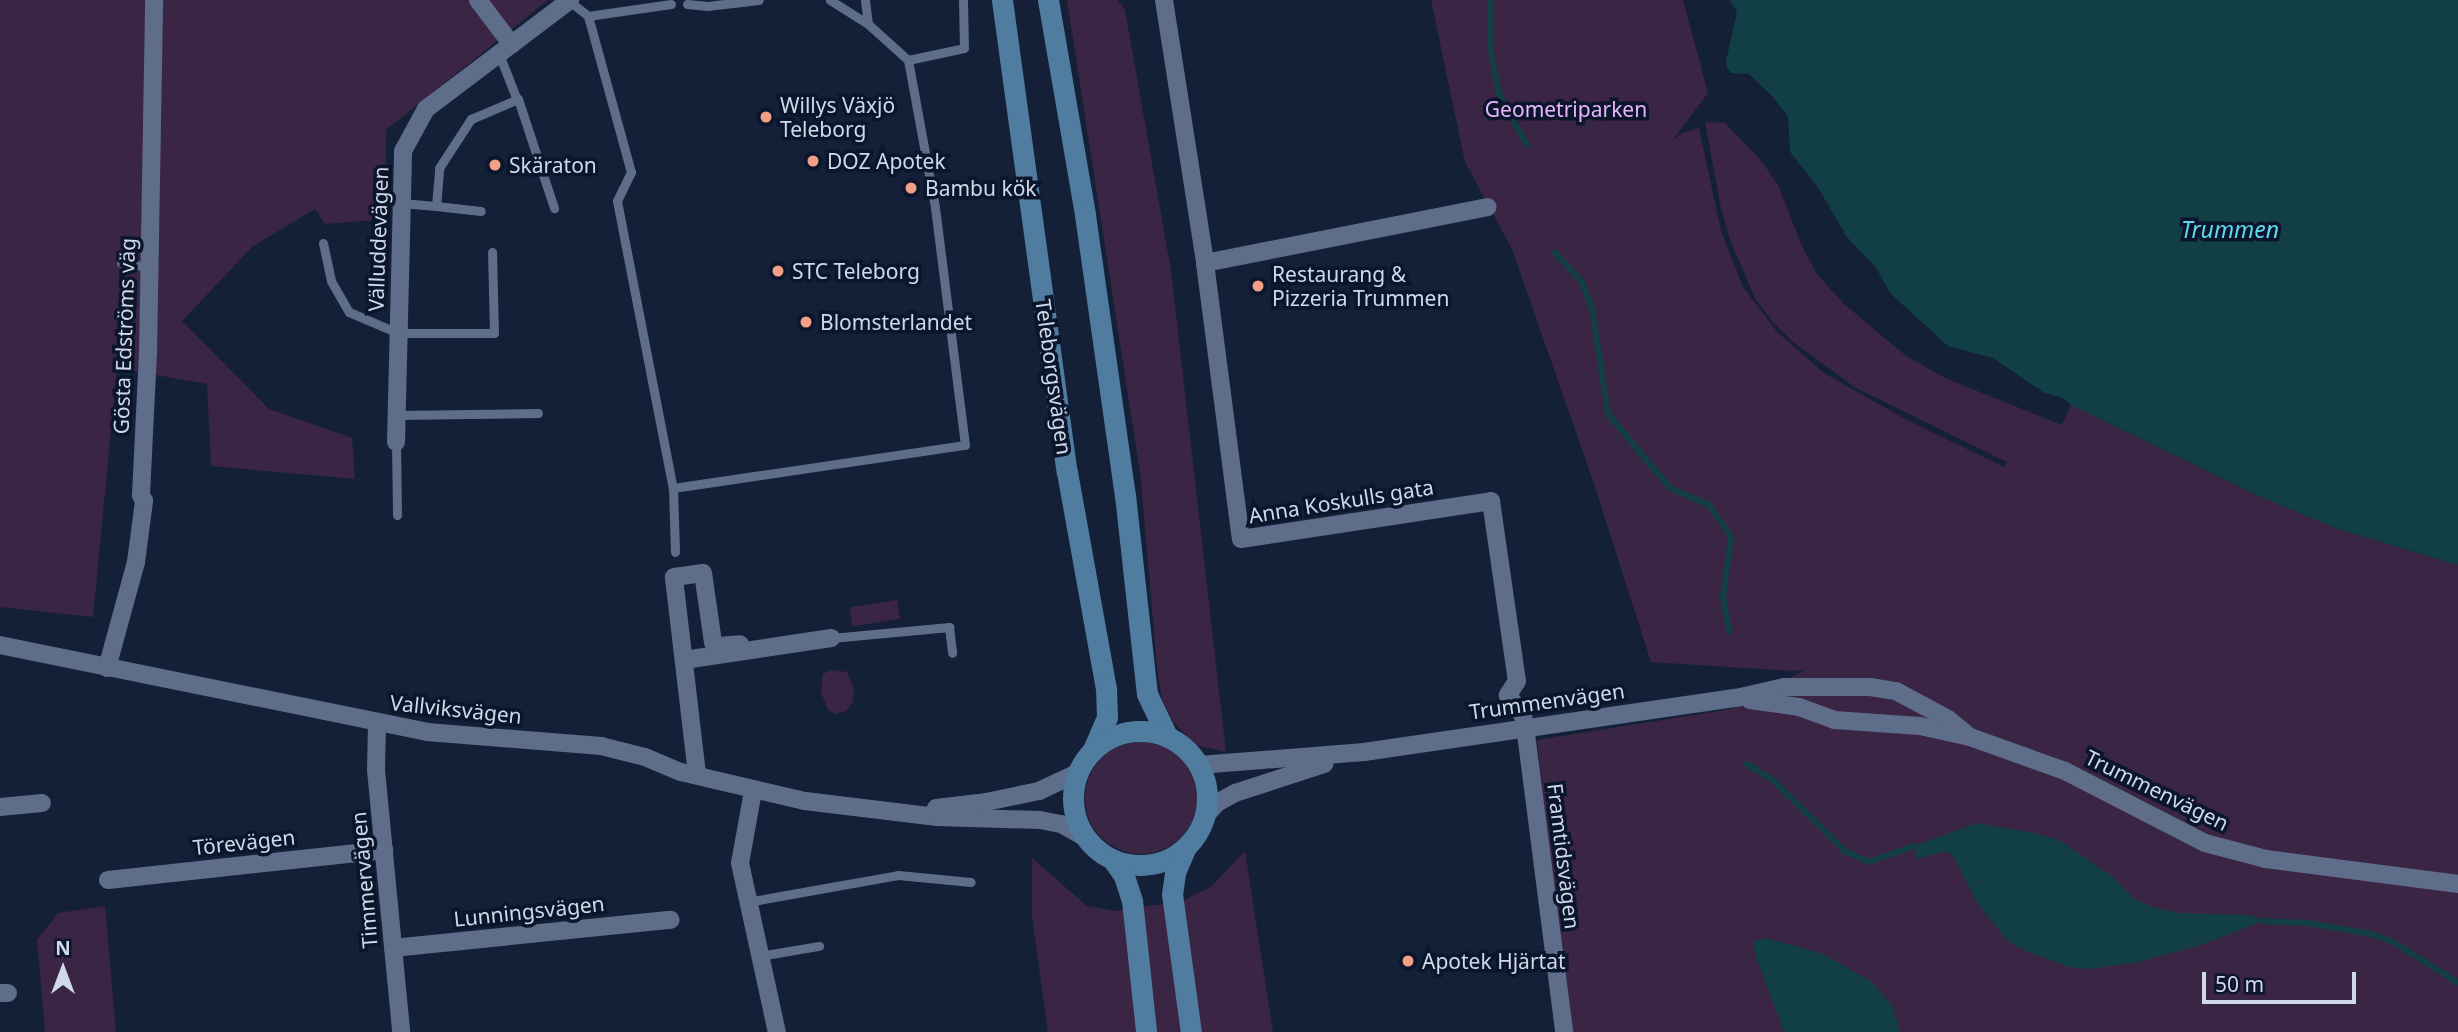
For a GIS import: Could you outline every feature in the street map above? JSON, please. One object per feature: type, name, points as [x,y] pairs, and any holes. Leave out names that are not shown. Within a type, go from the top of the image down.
[{"type":"main road","name":"Teleborgsvägen","points":[[1002,0],[1067,472],[1106,688],[1107,718],[1093,750]]},
{"type":"main road","points":[[1048,0],[1085,215],[1125,495],[1147,694],[1167,736]]},
{"type":"main road","points":[[1113,860],[1132,865],[1151,865],[1169,859],[1185,848],[1197,834],[1205,816],[1207,790],[1199,765],[1185,748],[1167,736],[1148,731],[1128,732],[1109,738],[1093,750],[1077,773],[1073,807],[1086,838],[1113,860],[1124,876],[1132,900],[1146,1032]]},
{"type":"main road","points":[[1185,848],[1175,873],[1172,894],[1191,1032]]},
{"type":"street","name":"Gösta Edströms väg","points":[[107,668],[136,562],[145,501],[141,495],[150,267],[154,0]]},
{"type":"street","points":[[478,0],[506,49]]},
{"type":"street","name":"Anna Koskulls gata","points":[[1164,0],[1205,263],[1241,539],[1491,501],[1517,681],[1507,695],[1523,716],[1525,726]]},
{"type":"street","name":"Välluddevägen","points":[[396,442],[403,151],[426,109],[570,1]]},
{"type":"street","points":[[1205,263],[1488,207]]},
{"type":"street","points":[[697,774],[674,577],[703,573],[713,642],[719,646],[740,644]]},
{"type":"street","points":[[684,660],[831,638]]},
{"type":"street","name":"Vallviksvägen","points":[[0,645],[377,723],[439,733],[601,746],[645,757],[681,772],[697,774],[753,791],[805,801],[906,811],[937,817],[1040,820],[1061,824],[1086,838]]},
{"type":"street","name":"Trummenvägen","points":[[1199,765],[1364,752],[1525,726],[1736,698],[1784,687],[1896,691],[1948,719],[1970,737]]},
{"type":"street","name":"Trummenvägen","points":[[1736,698],[1799,707],[1834,720],[1920,726],[1970,737],[2065,771],[2205,843],[2266,859],[2456,885]]},
{"type":"street","name":"Timmervägen","points":[[377,723],[376,769],[401,1032]]},
{"type":"street","name":"Framtidsvägen","points":[[1525,726],[1564,1032]]},
{"type":"street","name":"Trummenvägen","points":[[1205,816],[1217,803],[1235,793],[1364,752]]},
{"type":"street","name":"Vallviksvägen","points":[[906,811],[1003,799],[1039,791],[1077,773]]},
{"type":"street","points":[[753,791],[741,847],[747,902],[777,1032]]},
{"type":"street","points":[[0,807],[42,803]]},
{"type":"street","name":"Törevägen","points":[[108,880],[384,850]]},
{"type":"street","name":"Lunningsvägen","points":[[393,948],[671,920]]},
{"type":"lane","points":[[687,4],[759,0]]},
{"type":"lane","points":[[673,488],[965,444],[934,206],[908,60],[868,24],[830,0]]},
{"type":"lane","points":[[865,0],[868,24]]},
{"type":"lane","points":[[908,60],[964,48],[963,0]]},
{"type":"lane","points":[[570,1],[588,16],[631,172],[617,201],[673,488],[675,552]]},
{"type":"lane","points":[[588,16],[671,4]]},
{"type":"lane","points":[[506,49],[517,100],[554,208]]},
{"type":"lane","points":[[436,206],[439,168],[471,119],[517,100]]},
{"type":"lane","points":[[401,203],[481,211]]},
{"type":"lane","points":[[323,243],[331,281],[349,312],[398,332],[494,333],[492,252]]},
{"type":"lane","points":[[121,263],[150,267]]},
{"type":"lane","points":[[396,415],[538,413]]},
{"type":"lane","points":[[396,442],[397,515]]},
{"type":"lane","points":[[831,638],[949,627],[952,653]]},
{"type":"lane","points":[[747,902],[898,875],[971,882]]},
{"type":"lane","points":[[759,956],[819,946]]},
{"type":"green space","points":[[0,0],[548,0],[386,130],[386,219],[325,224],[315,209],[253,246],[182,321],[269,409],[352,438],[355,479],[211,466],[207,384],[117,368],[93,617],[0,607]]},
{"type":"green space","points":[[1067,0],[1118,0],[1125,10],[1171,271],[1226,752],[1195,745],[1172,720],[1162,699],[1157,669],[1141,479]]},
{"type":"green space","name":"Geometriparken","points":[[1431,0],[1683,0],[1708,93],[1672,141],[1682,133],[1699,128],[1721,231],[1743,287],[1777,332],[1824,373],[1905,419],[2004,467],[2007,462],[1856,388],[1793,342],[1773,322],[1755,298],[1730,240],[1721,208],[1705,122],[1725,123],[1760,159],[1778,185],[1802,246],[1817,274],[1844,304],[1905,355],[1945,378],[2062,425],[2071,405],[2261,497],[2338,529],[2458,565],[2458,1032],[1568,1032],[1537,740],[1731,709],[1807,669],[1792,671],[1651,662],[1594,484],[1512,249],[1465,162]]},
{"type":"green space","points":[[897,600],[900,619],[853,626],[850,608]]},
{"type":"green space","points":[[831,670],[847,672],[854,689],[853,702],[846,711],[836,714],[828,710],[821,692],[823,674]]},
{"type":"green space","points":[[1141,742],[1162,746],[1180,759],[1193,777],[1197,798],[1193,819],[1180,837],[1162,850],[1141,854],[1120,850],[1102,837],[1089,819],[1085,798],[1089,777],[1102,759],[1120,746]]},
{"type":"green space","points":[[1245,851],[1273,1032],[1048,1032],[1032,917],[1032,858],[1087,906],[1116,911],[1183,901],[1212,886]]},
{"type":"green space","points":[[105,906],[116,1032],[45,1032],[37,940],[58,913]]},
{"type":"water","name":"Trummen","points":[[1730,0],[2458,0],[2458,565],[2338,529],[2261,497],[2071,405],[2065,399],[2043,392],[1993,358],[1948,346],[1891,294],[1876,268],[1847,237],[1817,186],[1790,152],[1788,116],[1749,74],[1731,73],[1727,68],[1726,61],[1737,12]]},
{"type":"water","points":[[1977,823],[2039,834],[2061,841],[2110,875],[2135,899],[2152,907],[2180,913],[2252,915],[2263,921],[2201,945],[2135,963],[2087,969],[2068,967],[2023,950],[2007,940],[1978,904],[1952,855],[1946,851],[1917,859],[1914,846]]},
{"type":"water","points":[[1766,938],[1821,953],[1871,981],[1892,1005],[1900,1032],[1784,1032],[1755,954],[1753,941]]},
{"type":"waterway","points":[[1490,0],[1490,46],[1499,94],[1527,145]]},
{"type":"waterway","points":[[1555,253],[1582,282],[1592,308],[1608,414],[1670,488],[1709,505],[1731,537],[1723,597],[1729,631]]},
{"type":"waterway","points":[[1747,764],[1774,781],[1846,852],[1869,862],[1914,846]]},
{"type":"waterway","points":[[2263,921],[2307,923],[2372,934],[2395,943],[2458,983]]},
{"type":"place","name":"Willys Växjö Teleborg","points":[[766,117]]},
{"type":"place","name":"DOZ Apotek","points":[[813,161]]},
{"type":"place","name":"Skäraton","points":[[495,165]]},
{"type":"place","name":"Bambu kök","points":[[911,188]]},
{"type":"place","name":"STC Teleborg","points":[[778,271]]},
{"type":"place","name":"Restaurang & Pizzeria Trummen","points":[[1258,286]]},
{"type":"place","name":"Blomsterlandet","points":[[806,322]]},
{"type":"place","name":"Apotek Hjärtat","points":[[1408,961]]}]
